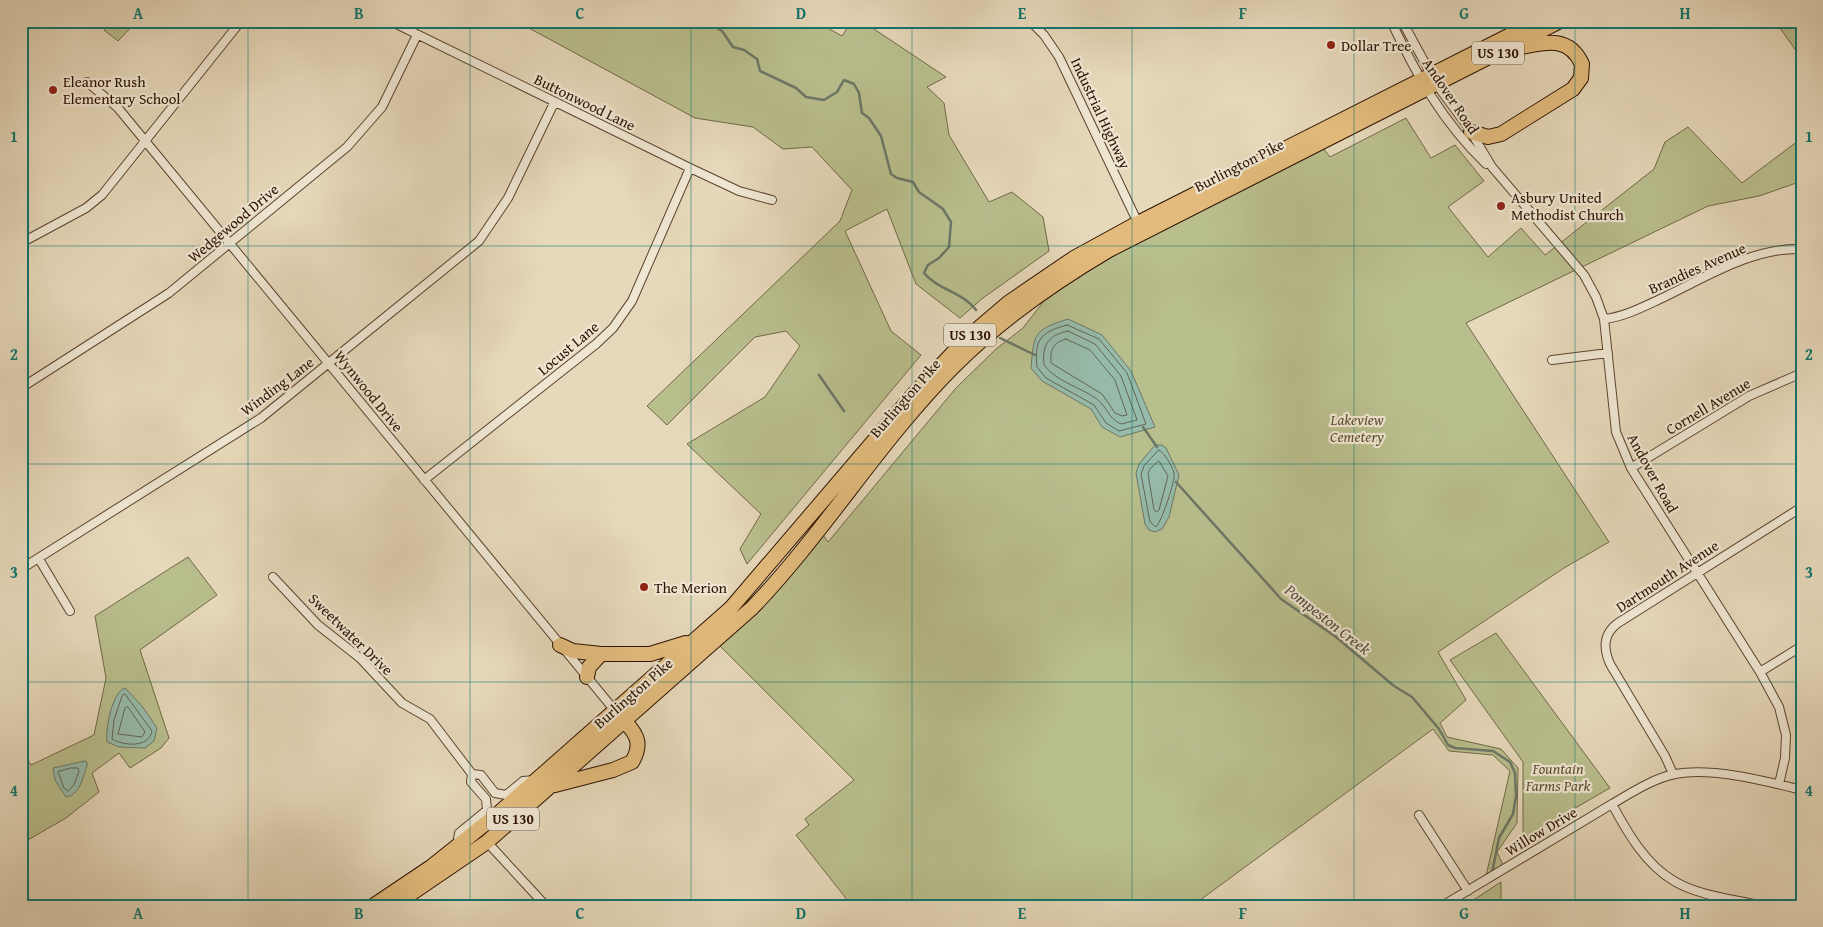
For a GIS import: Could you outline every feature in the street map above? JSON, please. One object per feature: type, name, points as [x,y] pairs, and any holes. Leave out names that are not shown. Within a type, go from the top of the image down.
[{"type":"highway","name":"Burlington Pike","points":[[393,906],[487,842],[716,642],[764,596],[899,429],[953,367],[994,329],[1061,279],[1109,250],[1429,83],[1538,21]]},
{"type":"highway","name":"Burlington Pike","points":[[373,906],[457,847],[537,780],[730,608],[913,395],[967,338],[1008,303],[1067,263],[1138,223],[1429,83],[1502,51],[1560,21]]},
{"type":"highway","points":[[1471,132],[1488,137],[1501,134],[1573,89],[1581,78],[1582,64],[1578,55],[1571,48],[1559,43],[1545,43],[1502,51]]},
{"type":"highway","points":[[560,645],[573,651],[601,654],[650,654],[694,640]]},
{"type":"highway","points":[[587,677],[589,667],[601,654]]},
{"type":"highway","points":[[552,785],[613,770],[632,762],[638,752],[638,740],[625,722]]},
{"type":"street","points":[[21,243],[86,208],[97,199],[241,21]]},
{"type":"street","name":"Buttonwood Lane","points":[[390,21],[554,103],[738,191],[772,200]]},
{"type":"street","name":"Industrial Highway","points":[[1030,21],[1044,35],[1059,57],[1138,223]]},
{"type":"street","name":"Andover Road","points":[[1390,21],[1429,83],[1471,132],[1500,178]]},
{"type":"street","name":"Andover Road","points":[[1402,21],[1429,83],[1452,128],[1500,178],[1584,275],[1596,297],[1604,319],[1616,432],[1632,468],[1760,672],[1779,707],[1786,736],[1779,784]]},
{"type":"street","name":"Wedgewood Drive","points":[[21,388],[161,299],[230,245],[347,147],[367,127],[382,107],[417,35]]},
{"type":"street","name":"Wynwood Drive","points":[[87,82],[118,108],[625,722]]},
{"type":"street","name":"Winding Lane","points":[[21,569],[261,418],[479,241],[508,198],[554,103]]},
{"type":"street","name":"Locust Lane","points":[[424,480],[596,344],[613,328],[632,301],[690,168]]},
{"type":"street","name":"Brandies Avenue","points":[[1604,319],[1634,311],[1744,260],[1770,251],[1802,249]]},
{"type":"street","points":[[1552,360],[1608,353]]},
{"type":"street","name":"Cornell Avenue","points":[[1632,468],[1749,396],[1802,374]]},
{"type":"street","name":"Dartmouth Avenue","points":[[1673,774],[1665,756],[1610,664],[1605,652],[1605,639],[1618,623],[1696,572],[1802,507]]},
{"type":"street","points":[[39,559],[70,611]]},
{"type":"street","name":"Sweetwater Drive","points":[[273,577],[318,625],[360,658],[402,703],[430,719],[472,774],[471,782],[486,799],[487,810],[459,833],[457,847]]},
{"type":"street","points":[[1760,672],[1802,646]]},
{"type":"street","name":"Sweetwater Drive","points":[[472,774],[480,775],[495,793],[506,795],[524,781],[537,780]]},
{"type":"street","name":"Willow Drive","points":[[1442,906],[1612,804],[1673,774],[1729,774],[1802,790]]},
{"type":"street","points":[[1612,804],[1644,854],[1654,866],[1674,881],[1689,888],[1762,906]]},
{"type":"street","points":[[1419,815],[1468,891]]},
{"type":"street","points":[[487,842],[546,906]]},
{"type":"green space","points":[[106,21],[137,21],[118,41],[104,30]]},
{"type":"green space","points":[[516,21],[815,21],[842,36],[852,21],[862,21],[946,77],[927,87],[944,103],[949,135],[989,202],[1012,192],[1043,217],[1049,251],[983,298],[960,318],[916,284],[887,209],[845,231],[891,331],[921,355],[747,564],[740,549],[761,514],[687,444],[765,397],[800,346],[786,331],[755,337],[667,425],[647,406],[840,221],[852,190],[812,147],[783,149],[753,127],[695,118]]},
{"type":"green space","points":[[1777,24],[1802,25],[1802,59]]},
{"type":"green space","name":"Lakeview Cemetery","points":[[1406,118],[1431,158],[1455,145],[1484,181],[1448,207],[1488,257],[1521,228],[1545,255],[1654,169],[1665,142],[1688,127],[1742,183],[1802,138],[1802,181],[1759,196],[1708,206],[1466,323],[1609,542],[1564,568],[1438,652],[1466,700],[1440,723],[1447,737],[1501,749],[1518,768],[1517,823],[1497,852],[1504,867],[1486,876],[1510,771],[1493,755],[1449,751],[1433,729],[1192,906],[852,906],[796,835],[809,825],[805,819],[854,780],[716,642],[819,529],[828,542],[956,388],[996,349],[1023,328],[1061,279],[1319,143],[1330,157]]},
{"type":"green space","points":[[188,557],[217,595],[140,650],[169,738],[161,748],[130,768],[119,753],[92,773],[99,792],[66,818],[21,844],[21,750],[31,765],[94,735],[106,678],[95,616]]},
{"type":"green space","name":"Fountain Farms Park","points":[[1496,633],[1610,788],[1523,838],[1523,762],[1450,660]]},
{"type":"green space","points":[[1501,882],[1501,906],[1464,906]]},
{"type":"water","points":[[1068,319],[1102,335],[1131,371],[1155,427],[1120,437],[1102,427],[1091,409],[1042,381],[1031,368],[1033,348],[1038,335],[1042,330]]},
{"type":"water","points":[[1155,445],[1162,445],[1166,448],[1179,475],[1169,517],[1162,529],[1155,532],[1149,530],[1145,524],[1136,473],[1139,464]]},
{"type":"water","points":[[125,688],[142,706],[157,728],[154,741],[145,748],[119,747],[107,742],[110,712],[116,696]]},
{"type":"water","points":[[85,761],[87,766],[78,789],[71,796],[66,797],[55,780],[53,768]]},
{"type":"waterway","name":"Pompeston Creek","points":[[706,21],[722,31],[733,47],[744,50],[757,59],[760,71],[796,88],[806,97],[824,100],[837,92],[844,80],[854,84],[859,93],[862,113],[869,118],[881,136],[891,174],[897,178],[913,182],[919,192],[943,209],[951,222],[949,247],[939,258],[928,265],[924,273],[936,283],[964,299],[976,310]]},
{"type":"waterway","name":"Pompeston Creek","points":[[1000,338],[1035,355]]},
{"type":"waterway","points":[[819,375],[844,411]]},
{"type":"waterway","name":"Pompeston Creek","points":[[1143,427],[1157,447]]},
{"type":"waterway","name":"Pompeston Creek","points":[[1176,482],[1281,599],[1336,637],[1394,686],[1412,697],[1439,729],[1448,745],[1455,748],[1493,751],[1510,762],[1515,773],[1516,796],[1513,814],[1499,838],[1492,873]]},
{"type":"place","name":"Dollar Tree","points":[[1331,45]]},
{"type":"place","name":"Eleanor Rush Elementary School","points":[[53,90]]},
{"type":"place","name":"Asbury United Methodist Church","points":[[1501,206]]},
{"type":"place","name":"The Merion","points":[[644,587]]}]
